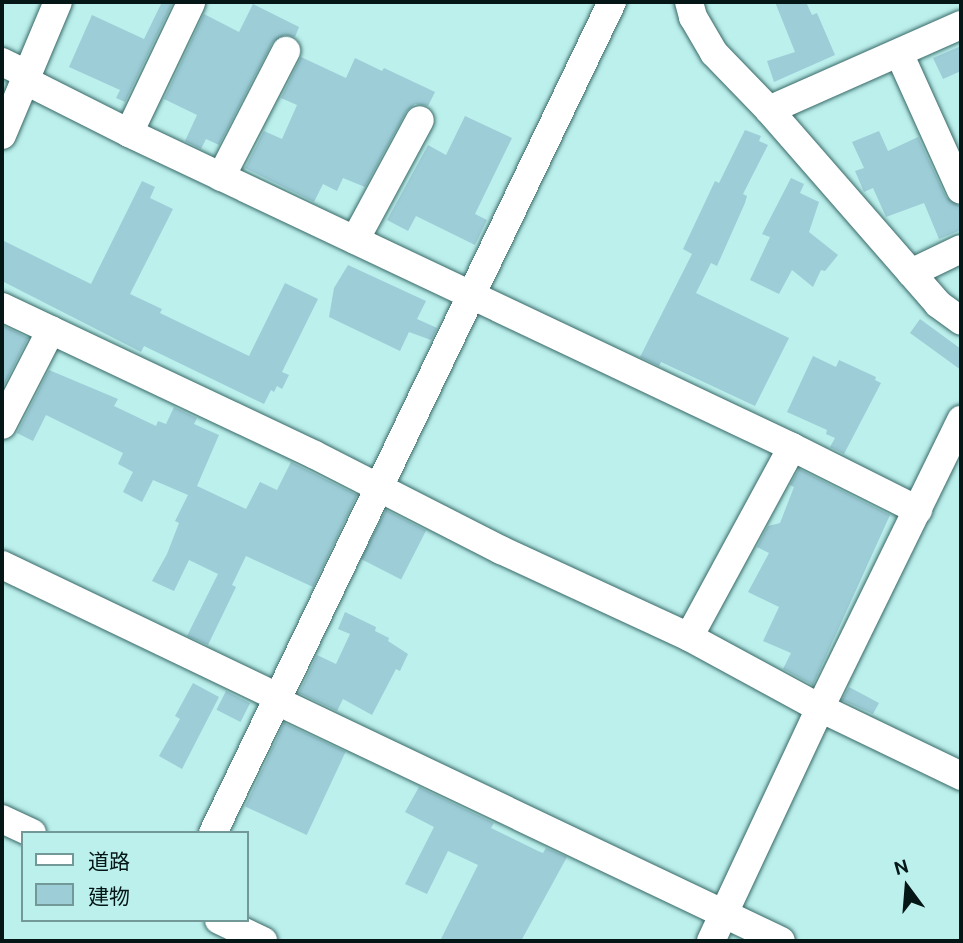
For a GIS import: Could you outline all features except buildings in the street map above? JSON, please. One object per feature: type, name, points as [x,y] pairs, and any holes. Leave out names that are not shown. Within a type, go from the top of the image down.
[{"type":"street","points":[[2,135],[58,2]]},
{"type":"street","points":[[129,134],[191,2]]},
{"type":"street","points":[[214,831],[612,2]]},
{"type":"street","points":[[689,2],[692,17],[713,53],[769,110],[938,304],[961,321]]},
{"type":"street","points":[[769,110],[961,25]]},
{"type":"street","points":[[221,177],[285,51]]},
{"type":"street","points":[[899,53],[961,190]]},
{"type":"street","points":[[2,62],[129,134],[792,447],[918,510]]},
{"type":"street","points":[[355,240],[420,120]]},
{"type":"street","points":[[911,273],[961,249]]},
{"type":"street","points":[[2,307],[380,488],[501,550],[689,637],[820,708],[961,776]]},
{"type":"street","points":[[2,425],[51,330]]},
{"type":"street","points":[[711,941],[820,708],[961,420]]},
{"type":"street","points":[[689,637],[792,447]]},
{"type":"street","points":[[2,565],[782,941]]},
{"type":"street","points":[[2,819],[28,831]]},
{"type":"street","points":[[223,922],[263,941]]}]
